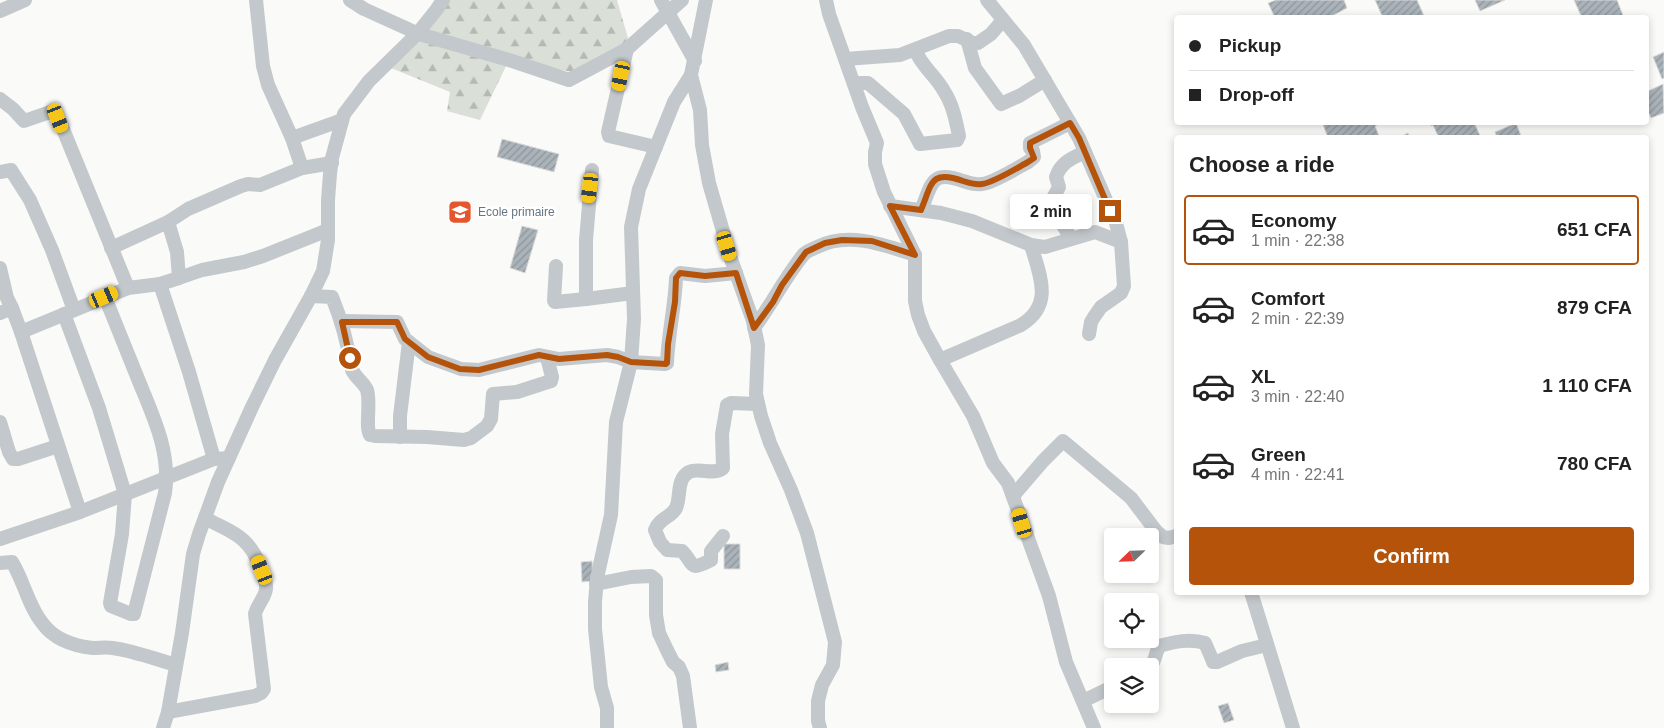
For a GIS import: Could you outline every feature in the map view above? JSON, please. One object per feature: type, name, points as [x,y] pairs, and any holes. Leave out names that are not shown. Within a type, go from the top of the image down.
[{"type":"street","points":[[4,6],[25,0]]},
{"type":"street","points":[[256,0],[263,66],[268,85],[292,138],[302,168]]},
{"type":"street","points":[[350,0],[364,9],[417,34],[509,60],[570,80],[627,49],[682,0]]},
{"type":"street","points":[[163,728],[168,712],[193,554],[205,518],[218,482],[274,360],[311,296],[323,271],[326,256],[328,200],[332,163],[344,114],[369,80],[417,34],[443,0]]},
{"type":"street","points":[[661,0],[695,61]]},
{"type":"street","points":[[607,728],[607,708],[601,687],[595,630],[596,584],[611,515],[616,422],[631,362],[634,319],[631,227],[639,190],[656,147],[674,102],[691,76],[706,0]]},
{"type":"street","points":[[826,0],[862,107],[877,143],[875,164],[890,206],[915,255],[915,301],[918,315],[924,331],[973,416],[994,463],[1008,483],[1049,596],[1066,662],[1094,728]]},
{"type":"street","points":[[987,0],[1024,45],[1070,123],[1085,152],[1116,223],[1121,242],[1124,286],[1121,293],[1101,307],[1090,322],[1089,334]]},
{"type":"street","points":[[845,59],[900,55],[949,36],[958,36],[973,43],[983,42],[1004,20]]},
{"type":"street","points":[[967,39],[975,68],[1001,104],[1019,96],[1045,80]]},
{"type":"street","points":[[627,49],[608,132],[609,136],[656,147]]},
{"type":"street","points":[[854,83],[868,83],[904,114],[920,144],[957,140],[960,136],[951,105],[944,91],[925,69],[915,50]]},
{"type":"street","points":[[691,76],[700,110],[702,145],[709,183],[758,345],[756,394],[758,404],[770,443],[791,490],[807,533],[835,642],[833,665],[822,685],[818,700],[820,728]]},
{"type":"street","points":[[0,99],[24,121],[53,111],[56,112],[128,288]]},
{"type":"street","points":[[292,138],[342,120]]},
{"type":"street","points":[[921,210],[936,179],[942,176],[950,176],[975,185],[984,184],[1034,158],[1030,143],[1070,123]]},
{"type":"street","points":[[1071,238],[1052,208],[1052,200],[1059,187],[1056,177],[1059,170],[1065,162],[1085,152]]},
{"type":"street","points":[[111,248],[168,222],[188,209],[241,186],[266,184],[302,168],[332,163]]},
{"type":"street","points":[[0,172],[11,170],[30,200],[52,250],[125,494],[122,534],[110,603],[112,606],[134,614],[156,531],[167,476],[164,448],[158,430],[104,297]]},
{"type":"street","points":[[586,299],[586,240],[592,170]]},
{"type":"street","points":[[890,206],[941,213],[972,221],[1031,245],[1045,247],[1095,232],[1121,242]]},
{"type":"street","points":[[168,222],[177,252],[179,278]]},
{"type":"street","points":[[21,332],[128,288],[160,284],[202,270],[244,262],[328,230]]},
{"type":"street","points":[[754,328],[806,252],[825,243],[842,240],[872,241],[915,255]]},
{"type":"street","points":[[940,360],[1021,325],[1031,319],[1037,312],[1042,298],[1042,288],[1031,245]]},
{"type":"street","points":[[556,266],[555,302],[633,293]]},
{"type":"street","points":[[0,268],[7,298],[6,311],[21,332],[80,512]]},
{"type":"street","points":[[342,322],[397,322],[405,339],[428,357],[460,369],[479,370],[539,355],[559,359],[607,355],[631,362],[662,365],[667,363],[677,275],[680,273],[705,276],[736,273]]},
{"type":"street","points":[[160,284],[189,372],[214,459]]},
{"type":"street","points":[[311,296],[332,297],[342,322],[352,370],[367,392],[370,417],[368,431],[370,435],[464,440],[471,438],[487,426],[491,419],[493,394],[517,392],[551,380],[547,357]]},
{"type":"street","points":[[400,437],[400,416],[409,342]]},
{"type":"street","points":[[723,536],[711,551],[711,560],[700,566],[693,566],[689,564],[686,555],[682,551],[667,550],[657,538],[655,530],[658,522],[676,508],[678,492],[686,474],[690,471],[715,471],[723,468],[722,434],[728,405],[731,403],[758,404]]},
{"type":"street","points":[[0,422],[13,459],[58,446]]},
{"type":"street","points":[[1013,496],[1043,461],[1064,441],[1131,498],[1156,531],[1163,537],[1174,537]]},
{"type":"street","points":[[0,539],[80,512],[214,459],[229,458]]},
{"type":"street","points":[[168,712],[255,696],[264,689],[255,614],[257,606],[264,596],[266,581],[254,551],[242,538],[205,518]]},
{"type":"street","points":[[0,563],[12,562],[35,612],[43,624],[56,637],[78,646],[111,648],[176,665]]},
{"type":"street","points":[[596,584],[631,576],[651,576],[656,580],[656,616],[659,633],[673,662],[683,676],[690,728]]},
{"type":"street","points":[[1252,595],[1293,728]]},
{"type":"street","points":[[1155,658],[1159,646],[1181,641],[1198,640],[1205,643],[1214,662],[1242,651],[1267,645]]},
{"type":"street","points":[[1083,702],[1104,691]]},
{"type":"green space","points":[[445,0],[617,0],[630,45],[588,75],[509,60],[480,120],[447,111],[450,92],[386,66]]},
{"type":"building","points":[[1276,0],[1344,0],[1347,8],[1334,15],[1274,15],[1268,3]]},
{"type":"building","points":[[1375,0],[1417,0],[1424,15],[1382,15]]},
{"type":"building","points":[[1475,0],[1505,0],[1480,11]]},
{"type":"building","points":[[1574,0],[1617,0],[1623,15],[1581,15]]},
{"type":"building","points":[[1664,52],[1664,78],[1662,79],[1653,57]]},
{"type":"building","points":[[1663,84],[1664,113],[1651,118],[1649,114],[1649,91]]},
{"type":"building","points":[[1323,125],[1377,125],[1375,126],[1379,135],[1327,135]]},
{"type":"building","points":[[1433,125],[1475,125],[1480,135],[1438,135]]},
{"type":"building","points":[[1511,125],[1517,125],[1521,135],[1496,135],[1495,132]]},
{"type":"building","points":[[502,139],[559,154],[554,172],[497,157]]},
{"type":"building","points":[[522,226],[538,230],[525,273],[510,268]]},
{"type":"building","points":[[724,544],[740,544],[740,569],[724,569]]},
{"type":"building","points":[[592,561],[593,581],[582,582],[581,562]]},
{"type":"building","points":[[728,662],[729,670],[716,672],[715,665]]},
{"type":"building","points":[[1228,703],[1234,720],[1224,723],[1218,706]]},
{"type":"place","name":"Ecole primaire","points":[[460,212]]},
{"type":"route","points":[[350,358],[342,322],[368,321],[397,322],[399,330],[405,339],[428,357],[460,369],[479,370],[539,355],[553,359],[607,355],[631,362],[666,364],[670,325],[675,302],[676,278],[680,273],[700,276],[736,273],[754,328],[806,252],[825,243],[842,240],[872,241],[915,255],[890,206],[921,210],[931,186],[936,179],[942,176],[950,176],[975,185],[984,184],[1034,158],[1030,143],[1070,123],[1079,138],[1110,211]]}]
